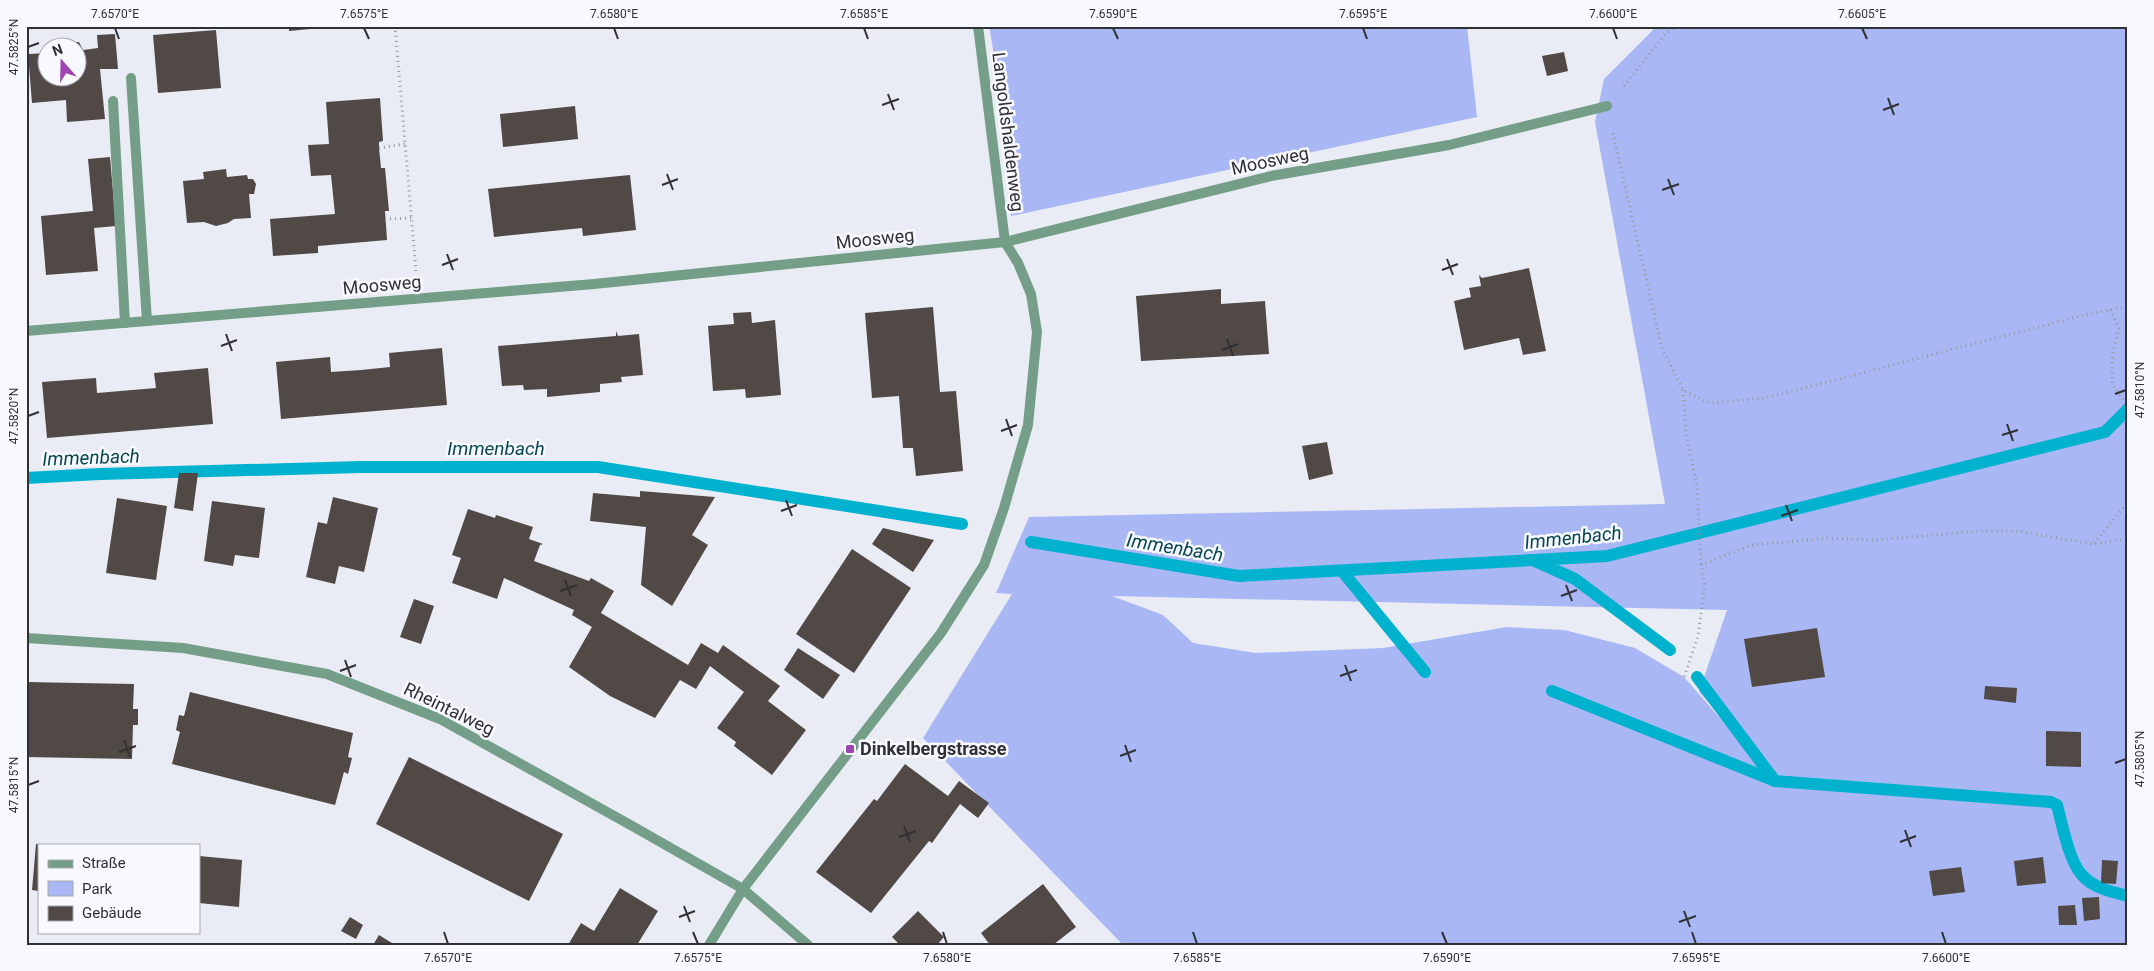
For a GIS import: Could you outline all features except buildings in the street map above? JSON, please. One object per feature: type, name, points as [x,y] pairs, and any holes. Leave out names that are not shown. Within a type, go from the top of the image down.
[{"type":"street","name":"Langoldshaldenweg","points":[[978,26],[1005,242]]},
{"type":"street","points":[[131,78],[147,322]]},
{"type":"street","points":[[113,101],[125,323]]},
{"type":"street","name":"Moosweg","points":[[26,331],[594,284],[1005,242],[1271,176],[1449,145],[1607,106]]},
{"type":"street","points":[[709,945],[743,889],[941,632],[984,565],[1004,508],[1028,425],[1037,332],[1031,294],[1018,263],[1005,242]]},
{"type":"street","name":"Rheintalweg","points":[[26,638],[183,648],[327,674],[440,719],[743,889],[808,945]]},
{"type":"path","points":[[26,29],[44,26]]},
{"type":"path","points":[[395,26],[418,299]]},
{"type":"path","points":[[1678,26],[1666,34],[1607,106],[1662,348],[1683,390],[1686,435],[1697,486],[1701,565],[1705,584],[1698,636],[1684,677]]},
{"type":"path","points":[[379,148],[405,144]]},
{"type":"path","points":[[385,219],[412,218]]},
{"type":"path","points":[[1683,390],[1710,403],[1766,398],[2128,306]]},
{"type":"path","points":[[2110,310],[2118,328],[2113,351],[2112,384],[2128,406]]},
{"type":"path","points":[[2093,544],[2128,502]]},
{"type":"path","points":[[1701,565],[1752,545],[1827,538],[1875,540],[1979,531],[2018,531],[2093,544],[2128,539]]},
{"type":"green space","points":[[989,26],[1467,26],[1477,117],[1011,216],[999,83]]},
{"type":"green space","points":[[1657,26],[2128,26],[2128,945],[1123,945],[923,738],[1012,594],[996,593],[1029,517],[1665,504],[1595,122],[1604,79]],"holes":[[[1112,596],[1727,610],[1699,692],[1776,779],[1839,790],[1775,781],[1684,677],[1635,648],[1564,630],[1507,627],[1383,648],[1256,653],[1193,643],[1163,615]]]},
{"type":"waterway","name":"Immenbach","points":[[1031,542],[1239,576],[1607,556],[2105,432],[2128,409]]},
{"type":"waterway","name":"Immenbach","points":[[26,478],[100,474],[362,467],[598,467],[962,524]]},
{"type":"waterway","points":[[1535,561],[1575,579],[1670,650]]},
{"type":"waterway","points":[[1342,571],[1425,672]]},
{"type":"waterway","points":[[1697,677],[1775,781]]},
{"type":"waterway","points":[[1552,691],[1775,781],[2051,802],[2057,805],[2070,852],[2077,869],[2086,879],[2097,886],[2128,896]]},
{"type":"place","name":"Dinkelbergstrasse","points":[[850,749]]}]
